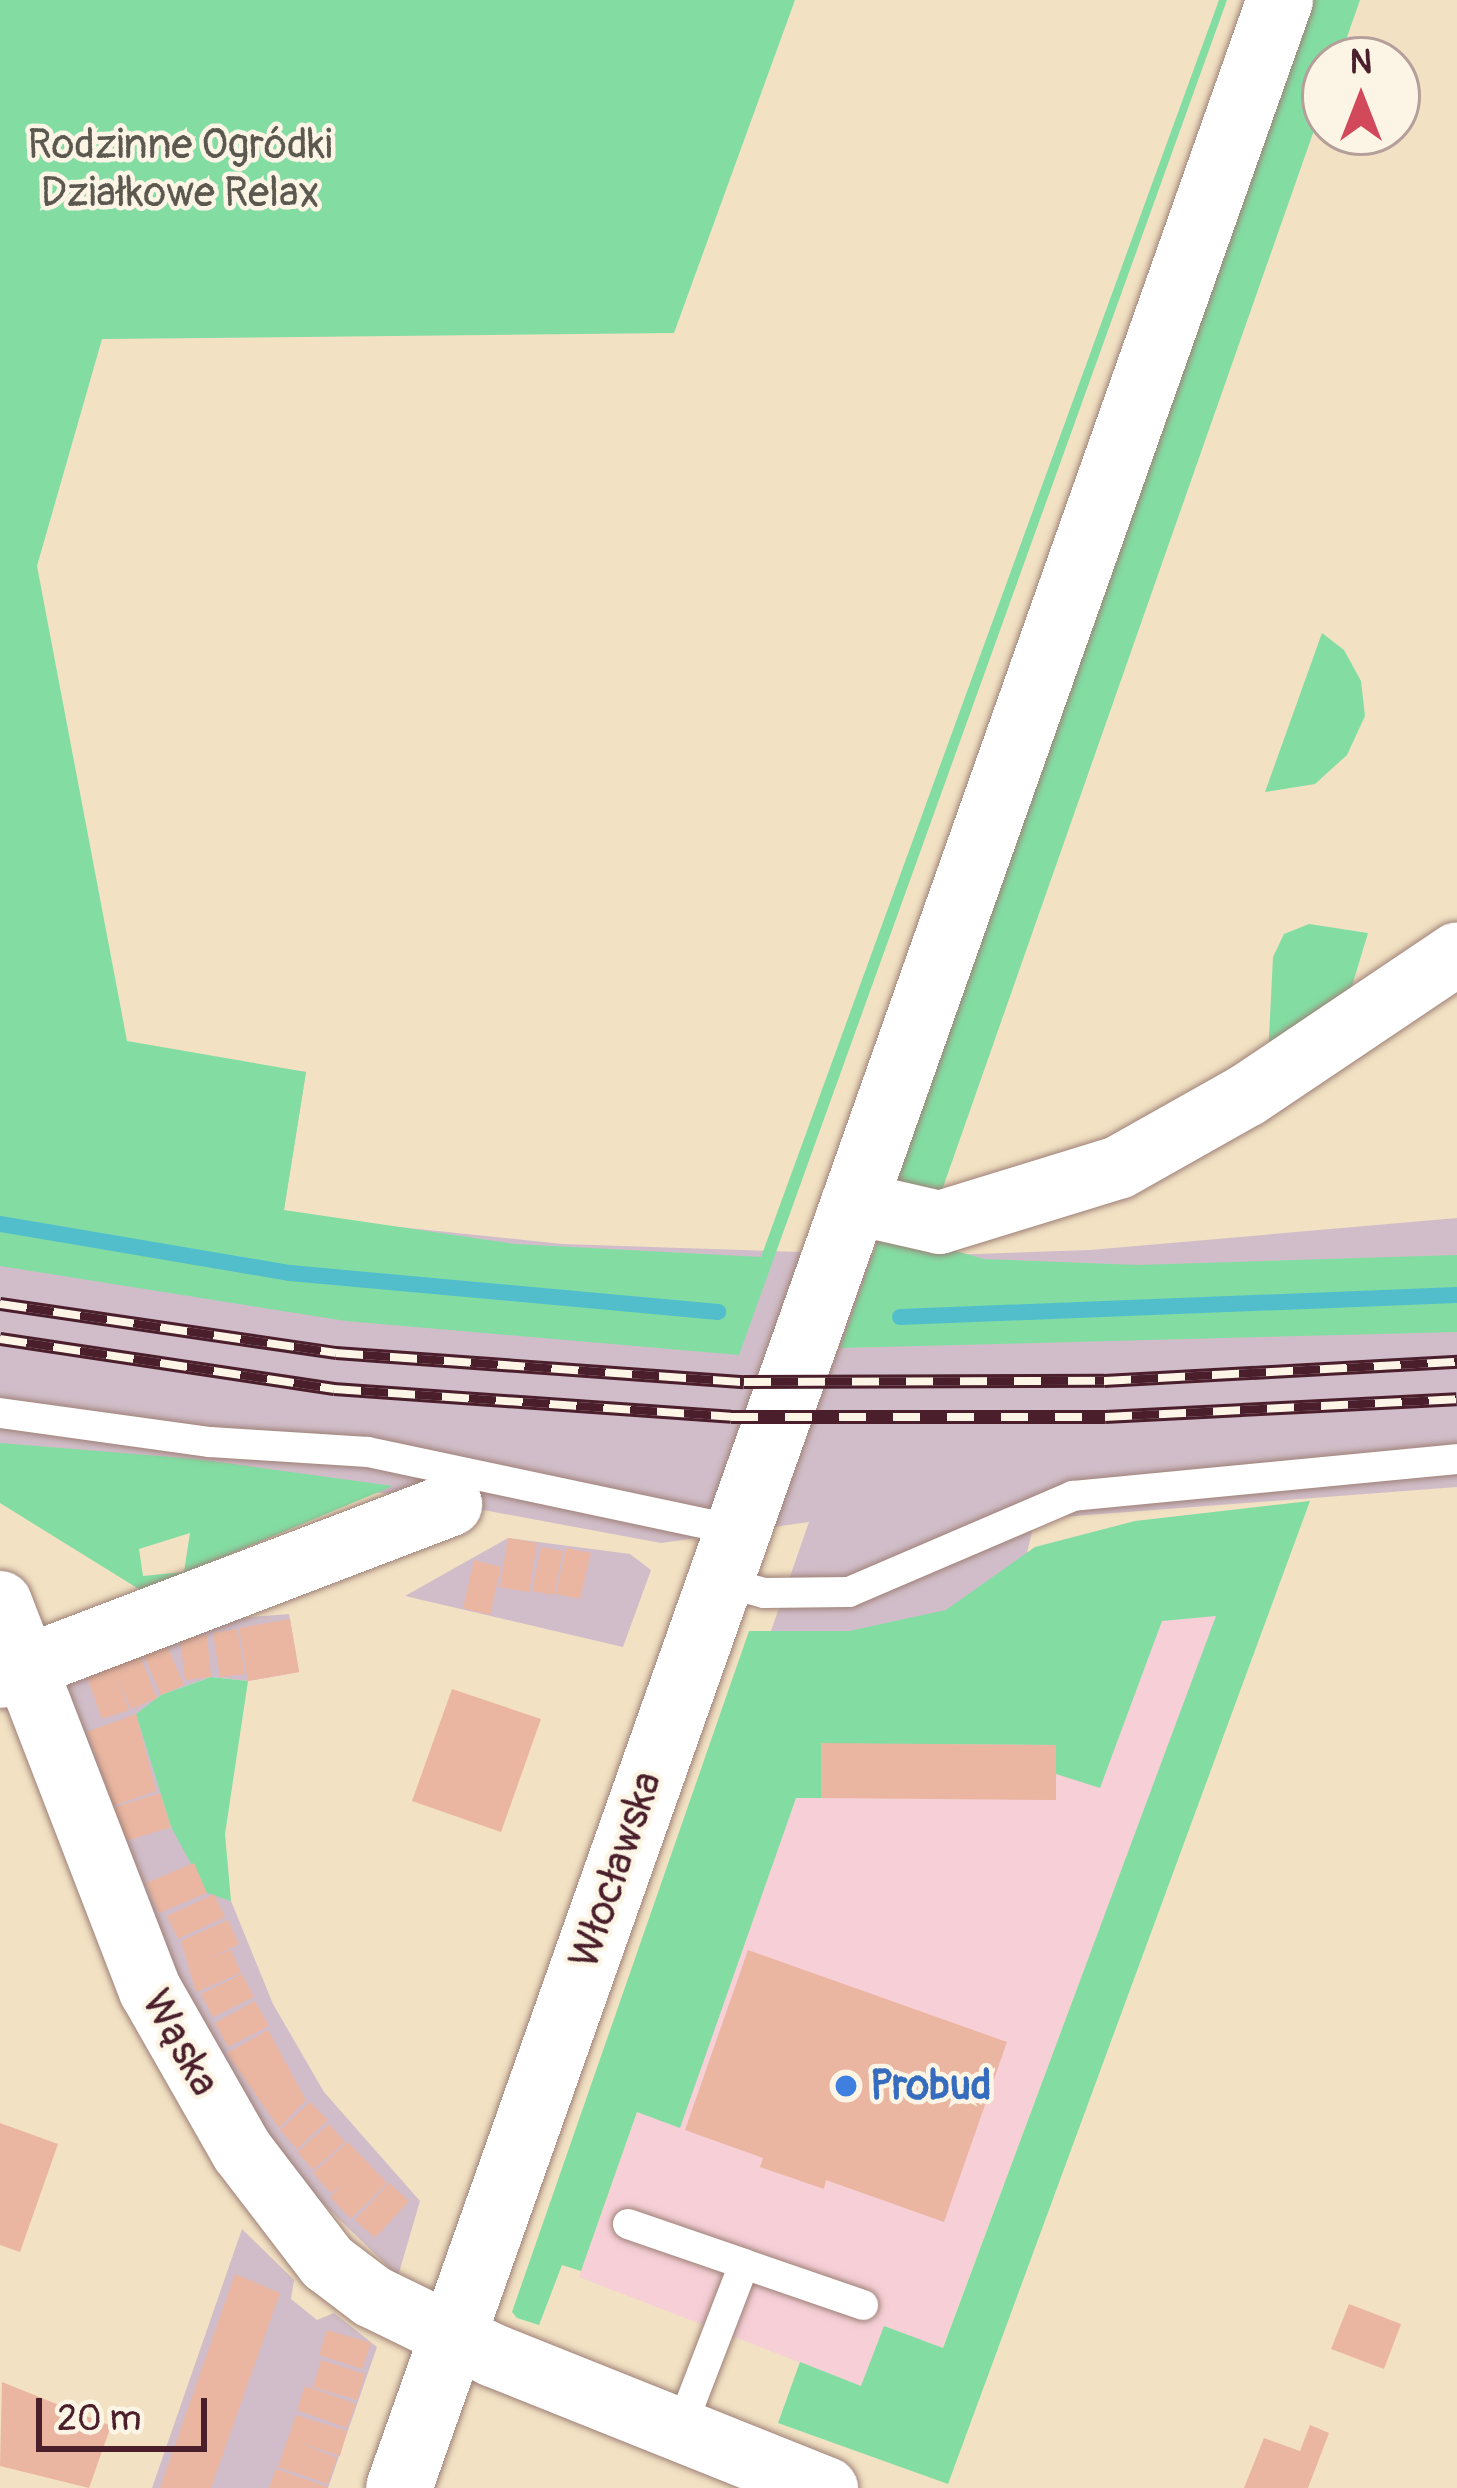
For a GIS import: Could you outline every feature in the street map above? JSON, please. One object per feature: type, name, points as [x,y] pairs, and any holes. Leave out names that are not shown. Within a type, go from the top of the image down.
[{"type":"street","name":"Włocławska","points":[[399,2488],[1280,0]]},
{"type":"street","points":[[844,1227],[939,1222],[1118,1167],[1246,1095],[1457,953]]},
{"type":"street","points":[[11,1670],[450,1504]]},
{"type":"street","name":"Wąska","points":[[0,1602],[11,1670],[118,1924],[242,2151],[327,2262],[373,2296],[452,2336],[826,2488]]},
{"type":"lane","points":[[0,1413],[210,1442],[368,1452],[512,1478],[727,1555],[764,1593],[849,1592],[1073,1496],[1457,1459]]},
{"type":"lane","points":[[450,1504],[512,1478]]},
{"type":"lane","points":[[628,2224],[863,2305]]},
{"type":"lane","points":[[680,2430],[744,2264]]},
{"type":"shaded area","points":[[0,1032],[306,1072],[283,1215],[563,1244],[917,1256],[1090,1250],[1457,1218],[1457,1487],[1035,1519],[1008,1633],[750,1691],[809,1522],[661,1543],[414,1497],[0,1445]]},
{"type":"shaded area","points":[[508,1538],[630,1554],[651,1570],[623,1647],[405,1596]]},
{"type":"shaded area","points":[[289,1614],[299,1672],[248,1681],[211,1677],[161,1695],[137,1714],[171,1827],[214,1894],[231,1901],[273,2004],[324,2092],[420,2201],[398,2276],[313,2194],[231,2081],[150,1932],[57,1687],[228,1619]]},
{"type":"shaded area","points":[[1217,1615],[942,2349],[861,2386],[579,2277],[785,1691],[1008,1633]]},
{"type":"shaded area","points":[[242,2229],[294,2280],[291,2299],[317,2320],[334,2313],[377,2347],[328,2488],[152,2488]]},
{"type":"green space","name":"Rodzinne Ogródki Działkowe Relax","points":[[0,0],[795,0],[674,333],[102,339],[37,566],[127,1041],[306,1072],[284,1210],[515,1244],[761,1257],[1219,0],[1227,0],[739,1355],[346,1321],[0,1266]]},
{"type":"green space","points":[[1310,0],[1360,0],[1347,36],[1301,36],[1301,156],[1305,156],[941,1193],[894,1182]]},
{"type":"green space","points":[[1322,633],[1344,650],[1361,681],[1365,716],[1347,755],[1315,784],[1265,792]]},
{"type":"green space","points":[[1309,924],[1368,933],[1346,1006],[1268,1057],[1273,957],[1284,934]]},
{"type":"green space","points":[[896,1234],[984,1259],[1138,1265],[1457,1255],[1457,1332],[840,1348],[877,1242]]},
{"type":"green space","points":[[0,1443],[196,1459],[393,1486],[142,1591],[0,1503]],"holes":[[[190,1533],[184,1572],[143,1576],[139,1549]]]},
{"type":"green space","points":[[1310,1501],[948,2484],[778,2423],[800,2362],[861,2386],[884,2326],[943,2348],[1216,1616],[1162,1621],[1100,1788],[1056,1774],[1055,1745],[821,1744],[821,1798],[796,1798],[680,2128],[637,2112],[581,2271],[562,2265],[539,2325],[517,2318],[512,2312],[749,1631],[849,1631],[946,1610],[1035,1547],[1135,1521]]},
{"type":"green space","points":[[211,1677],[248,1681],[225,1834],[231,1901],[207,1893],[171,1827],[136,1714],[161,1695]]},
{"type":"building","points":[[508,1538],[537,1543],[529,1592],[500,1587]]},
{"type":"building","points":[[541,1547],[563,1551],[554,1595],[532,1591]]},
{"type":"building","points":[[566,1548],[591,1553],[580,1599],[556,1594]]},
{"type":"building","points":[[474,1560],[501,1567],[490,1615],[463,1608]]},
{"type":"building","points":[[290,1619],[299,1672],[248,1681],[239,1628]]},
{"type":"building","points":[[237,1629],[245,1674],[220,1677],[213,1633]]},
{"type":"building","points":[[207,1635],[211,1677],[185,1680],[180,1638]]},
{"type":"building","points":[[166,1644],[184,1685],[161,1695],[143,1654]]},
{"type":"building","points":[[140,1656],[157,1698],[131,1709],[116,1674],[129,1710],[102,1719],[87,1677]]},
{"type":"building","points":[[452,1689],[541,1719],[501,1832],[412,1801]]},
{"type":"building","points":[[136,1714],[156,1791],[113,1806],[87,1732]]},
{"type":"building","points":[[821,1743],[1056,1745],[1056,1800],[821,1798]]},
{"type":"building","points":[[160,1793],[171,1827],[123,1842],[112,1808]]},
{"type":"building","points":[[194,1863],[207,1893],[159,1913],[146,1883]]},
{"type":"building","points":[[214,1894],[225,1917],[178,1939],[167,1916]]},
{"type":"building","points":[[228,1920],[239,1944],[212,1957],[231,1950],[241,1973],[196,1992],[181,1941]]},
{"type":"building","name":"Probud","points":[[748,1950],[1007,2042],[944,2222],[826,2180],[824,2189],[760,2167],[763,2158],[685,2130]]},
{"type":"building","points":[[242,1974],[254,1997],[213,2017],[201,1994]]},
{"type":"building","points":[[255,2001],[269,2026],[228,2047],[215,2023]]},
{"type":"building","points":[[268,2030],[306,2100],[279,2128],[227,2053]]},
{"type":"building","points":[[310,2102],[328,2120],[297,2149],[280,2130]]},
{"type":"building","points":[[0,2123],[58,2144],[20,2252],[0,2245]]},
{"type":"building","points":[[329,2124],[345,2142],[313,2170],[297,2152]]},
{"type":"building","points":[[348,2142],[387,2183],[351,2219],[330,2197],[343,2184],[331,2193],[313,2173]]},
{"type":"building","points":[[389,2183],[409,2201],[375,2238],[355,2220]]},
{"type":"building","points":[[235,2274],[280,2293],[211,2488],[160,2488]]},
{"type":"building","points":[[1349,2304],[1401,2324],[1384,2369],[1331,2349]]},
{"type":"building","points":[[327,2330],[371,2343],[362,2369],[319,2355]]},
{"type":"building","points":[[321,2360],[365,2374],[357,2400],[313,2387]]},
{"type":"building","points":[[2,2382],[111,2426],[89,2488],[0,2466]]},
{"type":"building","points":[[305,2386],[356,2404],[347,2428],[297,2410]]},
{"type":"building","points":[[296,2415],[347,2431],[340,2456],[297,2442],[337,2458],[328,2484],[278,2467]]},
{"type":"building","points":[[1310,2425],[1329,2433],[1308,2488],[1244,2488],[1264,2438],[1300,2451]]},
{"type":"building","points":[[276,2469],[328,2487],[328,2488],[269,2488]]},
{"type":"waterway","points":[[0,1224],[290,1273],[718,1312]]},
{"type":"waterway","points":[[900,1317],[1457,1295]]},
{"type":"railway","points":[[0,1304],[336,1353],[744,1382],[1104,1381],[1457,1362]]},
{"type":"railway","points":[[0,1339],[334,1389],[731,1417],[1105,1417],[1457,1399]]},
{"type":"place","name":"Probud","points":[[846,2086]]}]
